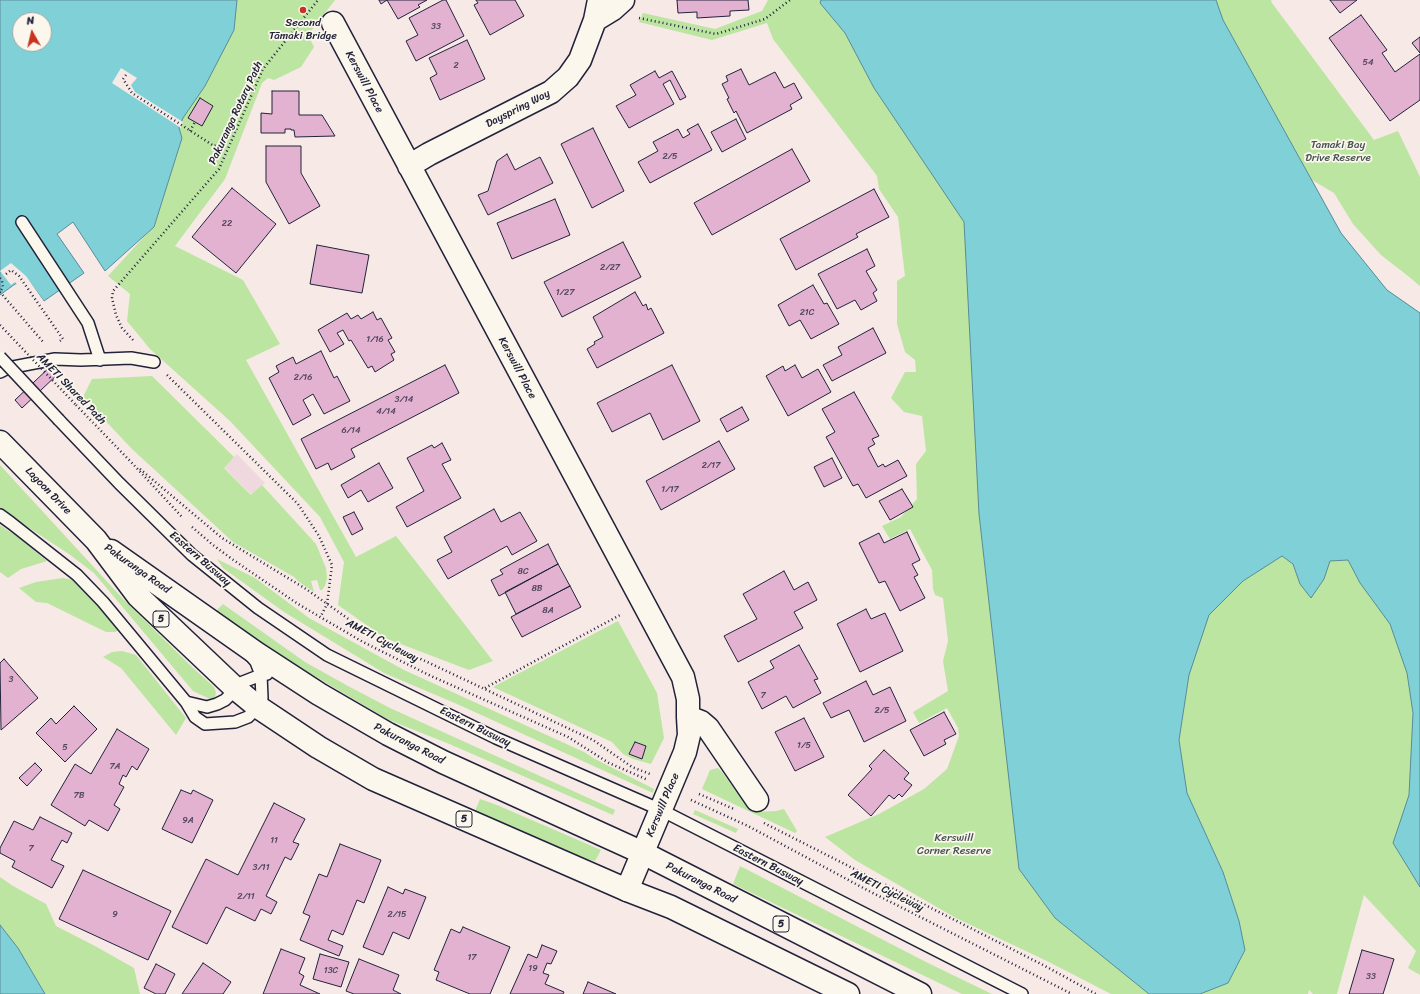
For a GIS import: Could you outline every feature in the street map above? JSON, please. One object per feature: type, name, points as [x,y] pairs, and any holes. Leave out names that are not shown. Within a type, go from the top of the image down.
[{"type":"main road","name":"Dayspring Way","points":[[409,166],[429,154],[551,92],[568,77],[580,60],[607,7]]},
{"type":"main road","name":"Kerswill Place","points":[[333,23],[683,677],[688,699],[689,735],[685,752],[627,890]]},
{"type":"main road","name":"Lagoon Drive","points":[[0,442],[96,540]]},
{"type":"main road","name":"Pakuranga Road","points":[[96,540],[241,643],[319,694],[388,734],[643,853],[920,994]]},
{"type":"main road","name":"Pakuranga Road","points":[[96,540],[138,596],[236,689],[258,707],[318,747],[373,779],[627,890],[671,907],[848,994]]},
{"type":"main road","points":[[688,717],[701,722],[708,728],[757,800]]},
{"type":"lane","points":[[22,222],[88,323],[100,360]]},
{"type":"lane","points":[[0,372],[8,368],[55,355],[100,360],[131,358],[154,362]]},
{"type":"lane","name":"Eastern Busway","points":[[0,357],[118,483],[192,555],[258,608],[327,654],[496,738],[661,810],[1022,994]]},
{"type":"lane","points":[[0,515],[77,574],[103,602],[186,702],[195,717],[206,724],[235,722],[248,717],[258,707],[262,698],[261,675],[256,662],[241,643]]},
{"type":"lane","points":[[186,702],[207,707],[225,700],[243,682],[261,675],[272,674],[293,677]]},
{"type":"path","name":"Pakuranga Rotary Path","points":[[122,328],[114,307],[112,298],[113,291],[219,169],[263,69],[318,0]]},
{"type":"path","points":[[607,7],[636,18],[716,34],[765,19],[790,0]]},
{"type":"path","points":[[126,75],[123,79],[132,94],[214,146],[220,144],[229,131],[236,130]]},
{"type":"path","points":[[190,131],[195,122]]},
{"type":"path","points":[[6,274],[11,270],[19,276],[63,339],[55,344],[55,355]]},
{"type":"path","points":[[0,278],[3,287],[0,292],[55,355]]},
{"type":"path","name":"AMETI Shared Path","points":[[0,325],[132,463]]},
{"type":"path","points":[[154,362],[298,504],[319,536],[332,565],[327,604],[321,616]]},
{"type":"path","points":[[132,463],[222,538],[306,590],[374,637],[593,740],[632,767],[652,775]]},
{"type":"path","points":[[132,463],[183,518]]},
{"type":"path","name":"AMETI Cycleway","points":[[188,524],[232,559],[298,604],[321,616],[363,642],[431,676],[568,737],[609,763],[653,783]]},
{"type":"path","points":[[485,688],[622,614]]},
{"type":"path","points":[[699,794],[734,809]]},
{"type":"path","name":"AMETI Cycleway","points":[[696,802],[748,826],[867,890],[1072,994]]},
{"type":"path","points":[[762,822],[1046,966],[1096,994]]},
{"type":"shaded area","points":[[237,454],[265,483],[252,495],[224,467]]},
{"type":"green space","points":[[217,0],[335,0],[308,35],[314,47],[301,67],[274,80],[268,78],[262,83],[225,179],[175,246],[243,280],[280,344],[246,360],[356,557],[396,536],[493,661],[469,670],[385,638],[338,605],[344,562],[320,517],[230,421],[150,349],[127,321],[130,294],[108,276],[154,226],[182,138],[179,128]]},
{"type":"green space","points":[[768,0],[1271,0],[1374,140],[1398,131],[1420,177],[1420,286],[1381,255],[1353,224],[1334,193],[1312,180],[1341,233],[1387,290],[1420,313],[1420,975],[1408,968],[1416,951],[1364,895],[1337,994],[1313,994],[1309,990],[1308,994],[1111,994],[1047,961],[956,918],[855,860],[825,837],[879,814],[924,789],[947,769],[959,736],[958,728],[947,708],[919,723],[913,712],[948,691],[943,661],[948,641],[943,598],[935,595],[933,589],[932,570],[910,529],[890,539],[882,526],[901,517],[917,499],[916,464],[926,451],[922,416],[904,412],[891,398],[905,372],[916,372],[915,360],[905,352],[897,324],[897,281],[905,276],[898,217],[879,189],[877,176],[773,39],[767,23],[712,40],[639,22],[643,13],[715,29],[762,11]]},
{"type":"green space","points":[[152,376],[234,457],[224,468],[251,495],[262,485],[316,544],[326,568],[327,578],[325,586],[322,590],[320,590],[317,580],[311,581],[314,592],[294,577],[233,542],[132,449],[84,398],[92,379]]},
{"type":"green space","points":[[0,465],[124,600],[214,687],[216,693],[215,697],[210,699],[193,691],[94,573],[69,554],[0,509]]},
{"type":"green space","points":[[0,525],[19,538],[47,561],[21,569],[8,578],[0,572]]},
{"type":"green space","points":[[217,559],[255,578],[309,618],[404,670],[584,752],[654,789],[653,793],[457,704],[384,673],[284,612],[223,568]]},
{"type":"green space","points":[[63,578],[79,581],[118,626],[119,630],[115,632],[106,632],[47,603],[36,602],[19,588],[36,582]]},
{"type":"green space","points":[[223,604],[305,662],[348,686],[390,708],[615,810],[613,815],[447,743],[389,720],[306,671],[215,612]]},
{"type":"green space","points":[[618,621],[657,693],[664,738],[651,764],[633,759],[623,754],[612,742],[493,687]]},
{"type":"green space","points":[[122,651],[136,655],[186,718],[176,735],[121,668],[103,657],[112,652]]},
{"type":"green space","points":[[718,768],[746,805],[756,812],[784,809],[797,831],[795,833],[702,789],[710,770]]},
{"type":"green space","points":[[480,799],[601,850],[595,861],[573,856],[475,811]]},
{"type":"green space","points":[[695,810],[738,829],[736,833],[693,814]]},
{"type":"green space","points":[[740,866],[926,962],[992,994],[962,994],[733,884]]},
{"type":"green space","points":[[0,877],[46,904],[56,926],[134,968],[140,994],[0,994]]},
{"type":"water","points":[[0,0],[237,0],[234,30],[205,86],[183,118],[179,128],[182,138],[154,227],[105,271],[73,222],[57,234],[84,273],[44,301],[29,281],[15,284],[0,295]]},
{"type":"water","points":[[821,0],[1216,0],[1223,20],[1341,233],[1387,290],[1420,313],[1420,887],[1393,843],[1409,795],[1413,713],[1407,673],[1390,624],[1360,583],[1348,560],[1330,561],[1324,579],[1311,598],[1300,584],[1293,564],[1282,556],[1243,581],[1209,615],[1189,675],[1179,740],[1187,793],[1223,872],[1239,921],[1245,950],[1228,983],[1200,994],[1149,994],[1055,918],[1019,869],[979,514],[964,222],[874,88],[845,33],[820,3]]},
{"type":"water","points":[[0,925],[18,948],[45,994],[0,994]]},
{"type":"pier","points":[[121,68],[137,78],[131,85],[135,92],[183,122],[181,128],[112,83]]},
{"type":"pier","points":[[11,263],[26,276],[45,303],[42,302],[28,283],[18,286],[15,282],[11,285],[0,271]]},
{"type":"building","points":[[379,0],[387,0],[381,4]]},
{"type":"building","points":[[387,0],[427,0],[418,5],[420,7],[398,19]]},
{"type":"building","points":[[443,0],[446,0],[464,36],[416,61],[406,41],[418,35],[409,18]]},
{"type":"building","points":[[476,0],[515,0],[524,16],[490,35],[474,5],[478,3]]},
{"type":"building","points":[[677,0],[748,0],[749,10],[730,11],[730,16],[697,18],[697,12],[678,13]]},
{"type":"building","points":[[1330,0],[1357,0],[1340,13]]},
{"type":"building","points":[[1361,15],[1387,50],[1382,53],[1395,72],[1420,54],[1420,100],[1390,121],[1329,38]]},
{"type":"building","points":[[1420,37],[1420,53],[1412,43]]},
{"type":"building","points":[[467,40],[485,79],[440,100],[430,78],[437,74],[429,58]]},
{"type":"building","points":[[741,69],[749,85],[775,72],[784,88],[794,83],[802,98],[790,105],[792,109],[747,133],[736,111],[734,113],[722,84],[728,81],[726,76]]},
{"type":"building","points":[[655,71],[659,78],[672,71],[686,97],[680,100],[670,80],[663,84],[674,104],[629,128],[616,106],[636,95],[630,85]]},
{"type":"building","points":[[272,91],[299,91],[299,115],[322,115],[335,136],[295,137],[294,130],[291,129],[285,129],[285,133],[261,133],[261,113],[272,114]]},
{"type":"building","points":[[200,98],[213,106],[202,126],[188,118]]},
{"type":"building","points":[[736,119],[746,139],[722,152],[711,132]]},
{"type":"building","points":[[698,124],[712,150],[650,183],[638,162],[658,151],[653,142],[678,129],[683,138],[690,134],[687,130]]},
{"type":"building","points":[[593,128],[624,191],[592,208],[561,144]]},
{"type":"building","points":[[266,146],[301,146],[301,173],[320,206],[289,224],[266,182]]},
{"type":"building","points":[[792,149],[810,181],[712,235],[694,203]]},
{"type":"building","points":[[507,154],[515,170],[540,157],[553,183],[488,215],[478,195],[488,191],[497,161]]},
{"type":"building","points":[[232,188],[276,224],[236,273],[192,237]]},
{"type":"building","points":[[874,189],[889,217],[856,234],[858,237],[796,270],[780,239]]},
{"type":"building","points":[[555,199],[570,235],[512,259],[497,223]]},
{"type":"building","points":[[623,242],[641,277],[562,317],[544,282]]},
{"type":"building","points":[[317,245],[369,255],[362,293],[310,284]]},
{"type":"building","points":[[867,249],[875,266],[866,271],[877,290],[873,293],[877,301],[861,310],[855,300],[837,309],[818,274]]},
{"type":"building","points":[[813,285],[824,304],[827,303],[839,324],[811,339],[800,320],[789,326],[778,305]]},
{"type":"building","points":[[635,292],[643,306],[646,304],[648,310],[651,308],[664,333],[597,368],[587,349],[595,344],[594,342],[603,337],[593,317]]},
{"type":"building","points":[[373,312],[377,320],[381,318],[392,338],[388,340],[395,352],[391,354],[394,360],[375,372],[372,366],[368,368],[343,330],[337,333],[344,344],[330,352],[318,330],[347,313],[351,319],[358,315],[361,319]]},
{"type":"building","points":[[873,328],[886,353],[832,381],[823,365],[842,355],[838,347]]},
{"type":"building","points":[[321,351],[334,378],[337,376],[350,401],[324,414],[313,394],[303,400],[311,415],[293,425],[269,378],[279,372],[276,366],[293,357],[296,364]]},
{"type":"building","points":[[52,365],[59,373],[22,408],[15,400]]},
{"type":"building","points":[[445,365],[459,393],[351,449],[355,457],[331,470],[328,463],[316,469],[301,439]]},
{"type":"building","points":[[672,365],[700,421],[663,440],[650,413],[612,432],[597,403]]},
{"type":"building","points":[[795,365],[802,378],[818,369],[831,392],[788,416],[766,376],[783,366],[785,371]]},
{"type":"building","points":[[854,392],[879,436],[872,439],[875,444],[868,448],[878,467],[883,464],[885,467],[898,460],[907,476],[866,498],[858,484],[853,486],[826,437],[835,432],[822,409]]},
{"type":"building","points":[[742,407],[749,420],[727,432],[720,419]]},
{"type":"building","points":[[719,441],[735,469],[661,510],[646,481]]},
{"type":"building","points":[[442,443],[451,460],[442,464],[461,498],[407,527],[396,507],[424,491],[407,458],[432,445],[434,448]]},
{"type":"building","points":[[832,458],[842,478],[824,487],[814,467]]},
{"type":"building","points":[[379,463],[393,488],[368,502],[361,490],[348,498],[341,485]]},
{"type":"building","points":[[902,489],[913,507],[890,520],[879,501]]},
{"type":"building","points":[[494,509],[501,522],[520,512],[537,541],[512,555],[507,546],[448,579],[437,560],[452,552],[444,537]]},
{"type":"building","points":[[354,512],[363,529],[352,535],[343,517]]},
{"type":"building","points":[[907,532],[920,560],[912,564],[918,575],[914,577],[925,598],[900,611],[885,581],[879,583],[859,543],[879,533],[884,543]]},
{"type":"building","points":[[548,544],[558,564],[499,596],[491,580],[503,574],[500,570]]},
{"type":"building","points":[[558,564],[570,586],[516,614],[505,592]]},
{"type":"building","points":[[784,571],[794,590],[808,582],[817,600],[794,612],[803,628],[738,662],[724,636],[757,619],[743,594]]},
{"type":"building","points":[[570,586],[581,607],[522,637],[511,617]]},
{"type":"building","points":[[866,609],[871,619],[885,613],[903,651],[860,672],[837,624]]},
{"type":"building","points":[[799,645],[818,679],[814,680],[821,693],[793,708],[786,696],[762,709],[748,682],[774,668],[770,661]]},
{"type":"building","points":[[4,659],[38,698],[1,730],[0,663]]},
{"type":"building","points":[[866,681],[873,695],[890,687],[906,721],[864,742],[849,710],[831,718],[823,703]]},
{"type":"building","points":[[74,706],[97,729],[65,762],[36,733],[51,718],[56,724]]},
{"type":"building","points":[[944,712],[956,734],[944,740],[946,744],[924,756],[910,730]]},
{"type":"building","points":[[804,718],[824,757],[795,771],[775,732]]},
{"type":"building","points":[[117,729],[149,749],[137,770],[132,766],[126,777],[123,775],[119,784],[124,787],[114,805],[120,809],[108,831],[89,820],[85,826],[51,805],[75,764],[91,774]]},
{"type":"building","points":[[635,742],[646,746],[642,759],[629,754]]},
{"type":"building","points":[[884,750],[909,773],[904,779],[912,785],[902,797],[899,794],[894,799],[889,795],[871,816],[848,795],[872,769],[869,766]]},
{"type":"building","points":[[35,763],[42,770],[27,786],[19,778]]},
{"type":"building","points":[[181,790],[191,794],[193,790],[213,800],[192,843],[162,829]]},
{"type":"building","points":[[274,803],[305,819],[293,842],[299,844],[291,860],[285,857],[266,896],[277,902],[271,914],[261,909],[255,921],[226,907],[207,944],[172,927],[206,859],[238,875]]},
{"type":"building","points":[[40,817],[72,833],[67,843],[62,840],[51,860],[64,866],[52,888],[12,867],[15,861],[0,853],[0,848],[14,821],[33,830]]},
{"type":"building","points":[[340,844],[381,860],[364,903],[357,900],[343,935],[332,930],[328,940],[343,946],[339,956],[300,940],[310,916],[303,913],[319,874],[327,877]]},
{"type":"building","points":[[83,870],[171,911],[148,960],[59,919]]},
{"type":"building","points":[[388,887],[403,894],[405,889],[426,897],[409,939],[393,932],[383,955],[363,947]]},
{"type":"building","points":[[463,927],[510,947],[490,994],[470,994],[436,980],[439,972],[434,970],[451,929],[460,933]]},
{"type":"building","points":[[542,945],[557,951],[551,964],[547,963],[543,973],[549,975],[545,984],[564,992],[563,994],[510,994],[528,954],[537,958]]},
{"type":"building","points":[[281,949],[305,958],[299,973],[304,976],[300,985],[320,994],[263,994]]},
{"type":"building","points":[[1362,950],[1394,959],[1383,994],[1349,994]]},
{"type":"building","points":[[320,954],[349,962],[341,987],[313,979]]},
{"type":"building","points":[[359,959],[399,975],[393,990],[401,994],[354,994],[346,991]]},
{"type":"building","points":[[203,963],[231,982],[223,994],[182,994]]},
{"type":"building","points":[[156,964],[175,974],[165,994],[156,994],[144,988]]},
{"type":"building","points":[[588,982],[616,994],[583,994]]},
{"type":"place","name":"Second Tāmaki Bridge","points":[[303,10]]},
{"type":"park label","name":"Tamaki Bay Drive Reserve","points":[[1338,151]]},
{"type":"park label","name":"Kerswill Corner Reserve","points":[[954,844]]}]
